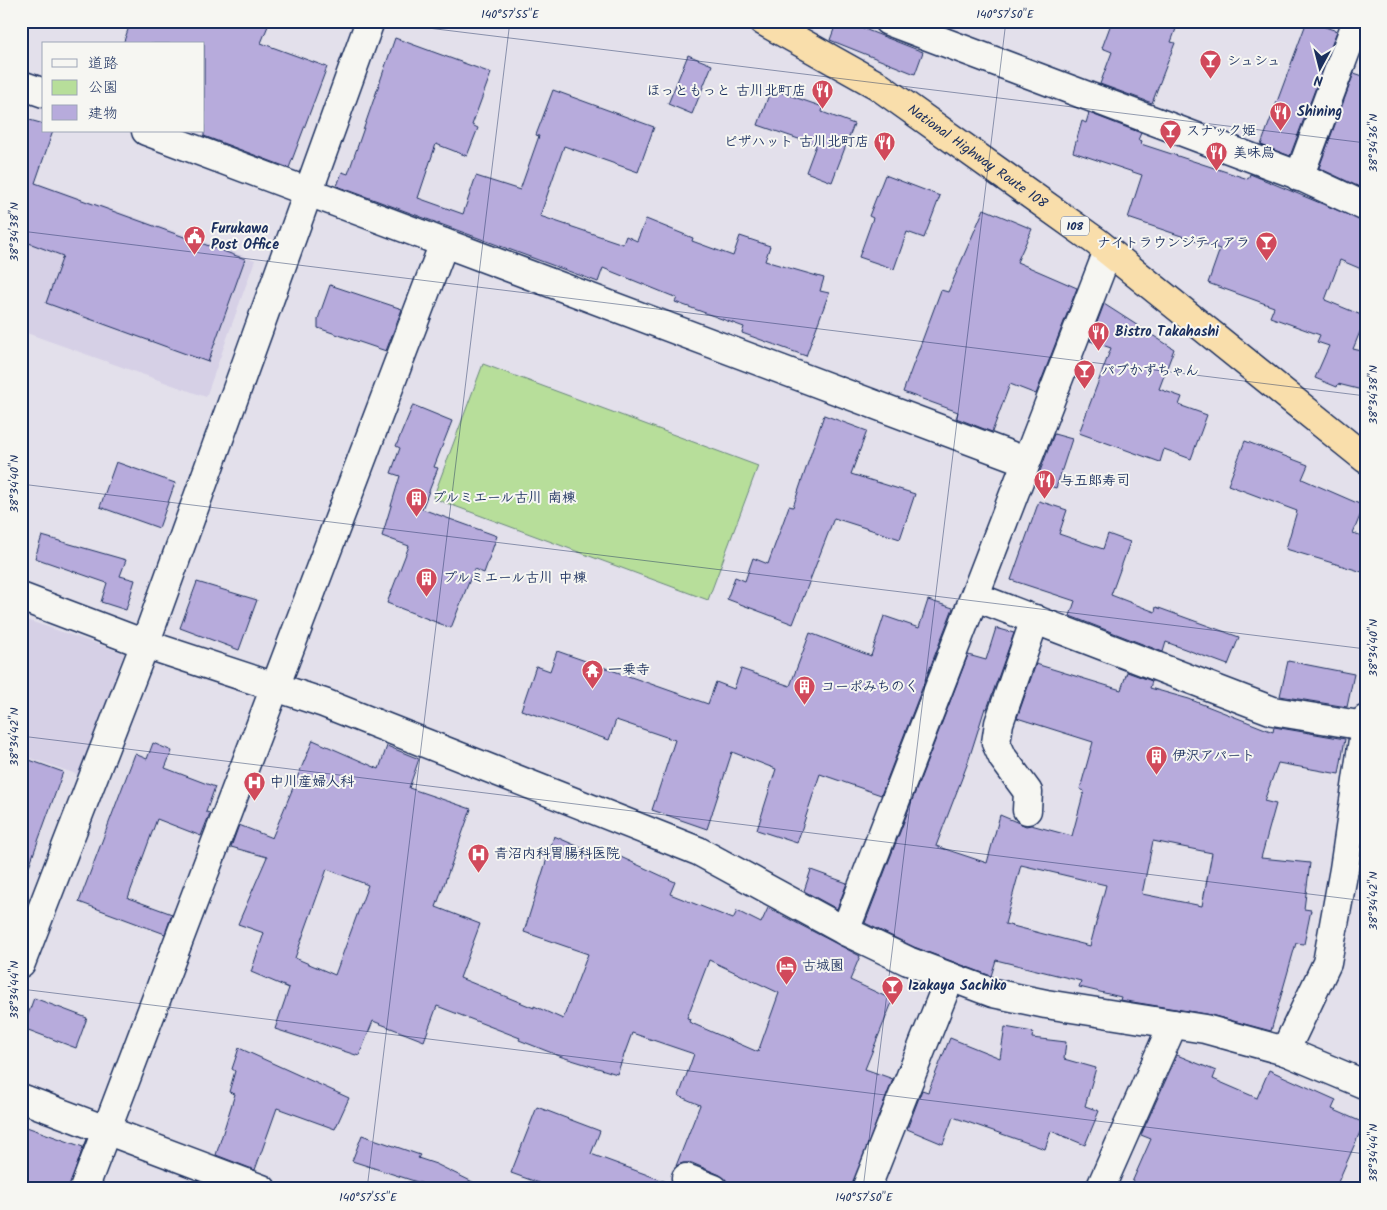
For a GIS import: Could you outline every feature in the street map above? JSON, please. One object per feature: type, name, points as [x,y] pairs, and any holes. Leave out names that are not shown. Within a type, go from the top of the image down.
[{"type":"highway","name":"National Highway Route 108","points":[[763,21],[877,85],[1108,251],[1366,460]]},
{"type":"street","points":[[21,963],[145,644],[370,21]]},
{"type":"street","points":[[888,21],[1299,177],[1366,207]]},
{"type":"street","points":[[1299,177],[1357,21]]},
{"type":"street","points":[[21,85],[42,93]]},
{"type":"street","points":[[149,132],[1025,462]]},
{"type":"street","points":[[84,1189],[444,243]]},
{"type":"street","points":[[845,932],[976,597],[1025,462],[1108,251]]},
{"type":"street","points":[[21,596],[145,644],[324,703],[698,852],[845,932],[908,960],[993,993],[1046,1004],[1205,1029],[1285,1050],[1366,1086]]},
{"type":"street","points":[[976,597],[1274,711],[1365,722],[1344,869],[1328,963],[1285,1050]]},
{"type":"street","points":[[1027,810],[1028,792],[1003,758],[996,743],[999,723],[1035,619]]},
{"type":"street","points":[[866,1189],[950,977]]},
{"type":"street","points":[[1100,1189],[1172,1024]]},
{"type":"street","points":[[21,1098],[262,1189]]},
{"type":"street","points":[[686,1178],[714,1189]]},
{"type":"shaded area","points":[[21,177],[255,260],[206,397],[21,331]]},
{"type":"shaded area","points":[[21,618],[124,653],[82,776],[21,755]]},
{"type":"green space","points":[[483,364],[758,466],[708,600],[433,498]]},
{"type":"building","points":[[131,21],[270,21],[261,43],[327,67],[289,168],[204,136],[205,42],[124,42]]},
{"type":"building","points":[[837,21],[844,21],[923,52],[915,74],[830,40]]},
{"type":"building","points":[[1112,21],[1179,21],[1171,42],[1175,43],[1152,103],[1100,84],[1112,52],[1102,48]]},
{"type":"building","points":[[1307,21],[1337,31],[1290,156],[1261,145]]},
{"type":"building","points":[[395,38],[491,73],[472,125],[478,128],[467,156],[436,144],[418,198],[463,214],[476,176],[520,190],[539,136],[536,135],[553,90],[654,127],[638,172],[564,146],[540,216],[623,244],[626,236],[637,241],[646,219],[693,238],[692,241],[733,256],[740,236],[770,246],[765,261],[824,278],[820,291],[829,293],[806,356],[742,333],[744,327],[675,302],[677,298],[603,268],[598,282],[337,186],[342,172],[348,174]]},
{"type":"building","points":[[688,55],[712,65],[692,114],[668,104]]},
{"type":"building","points":[[1354,73],[1366,77],[1366,190],[1319,168]]},
{"type":"building","points":[[771,89],[823,107],[822,112],[854,124],[832,182],[806,172],[816,145],[758,125]]},
{"type":"building","points":[[1089,113],[1141,133],[1138,140],[1142,141],[1141,144],[1248,179],[1250,174],[1366,222],[1366,271],[1340,260],[1325,300],[1366,317],[1353,349],[1366,352],[1366,391],[1338,384],[1337,387],[1315,378],[1329,346],[1317,342],[1320,335],[1270,317],[1274,307],[1208,283],[1220,249],[1128,218],[1142,175],[1073,152],[1082,121],[1086,123]]},
{"type":"building","points":[[26,119],[42,123],[42,132],[53,132],[35,183],[245,259],[208,362],[46,303],[63,256],[21,240],[21,133]]},
{"type":"building","points":[[885,175],[940,196],[924,238],[907,232],[894,269],[859,257],[873,218],[869,216]]},
{"type":"building","points":[[984,209],[1032,229],[1017,262],[1077,288],[1036,394],[1010,384],[992,432],[956,418],[958,412],[903,392],[941,290],[948,292]]},
{"type":"building","points":[[330,285],[402,309],[386,351],[318,328],[318,319]]},
{"type":"building","points":[[1104,304],[1174,349],[1159,389],[1182,397],[1179,405],[1207,415],[1191,459],[1164,449],[1160,462],[1079,433],[1111,348],[1090,341]]},
{"type":"building","points":[[413,405],[452,421],[434,467],[438,468],[422,509],[497,536],[484,573],[474,569],[451,628],[387,603],[409,546],[382,536],[400,476],[391,473],[400,448],[396,446]]},
{"type":"building","points":[[824,415],[867,431],[851,474],[915,494],[900,539],[834,518],[793,624],[727,599],[735,577],[745,581],[753,558],[768,564],[789,506],[793,507]]},
{"type":"building","points":[[1054,434],[1072,439],[1056,488],[1036,482]]},
{"type":"building","points":[[1245,441],[1308,465],[1302,479],[1364,506],[1353,533],[1366,537],[1366,573],[1286,549],[1297,511],[1228,485]]},
{"type":"building","points":[[116,462],[175,483],[159,528],[100,507]]},
{"type":"building","points":[[1039,501],[1067,510],[1059,534],[1103,549],[1108,534],[1130,542],[1111,595],[1155,612],[1156,607],[1239,637],[1228,665],[1166,642],[1163,652],[1070,616],[1075,601],[1011,580]]},
{"type":"building","points":[[42,536],[126,560],[120,576],[135,580],[126,610],[101,602],[107,583],[35,558]]},
{"type":"building","points":[[197,582],[257,600],[239,650],[180,628]]},
{"type":"building","points":[[928,600],[953,608],[881,795],[820,774],[797,843],[757,830],[776,769],[732,752],[707,829],[652,810],[675,740],[616,720],[609,740],[521,710],[536,666],[550,671],[557,651],[708,704],[716,682],[734,689],[741,669],[790,686],[810,633],[871,656],[884,616],[919,628]]},
{"type":"building","points":[[996,628],[1014,633],[936,846],[987,863],[1000,815],[1026,826],[1031,825],[1072,836],[1084,791],[1080,789],[1093,742],[1017,718],[1036,664],[1121,690],[1127,672],[1152,681],[1150,688],[1189,699],[1273,732],[1274,727],[1345,739],[1339,774],[1278,763],[1264,801],[1276,804],[1261,858],[1310,863],[1304,909],[1311,910],[1304,944],[1296,943],[1271,1031],[1207,1014],[1120,1000],[1121,997],[1079,987],[1081,981],[996,960],[991,976],[914,947],[865,923],[968,655],[986,660]],"holes":[[[1153,841],[1212,853],[1202,906],[1142,894]],[[1021,865],[1106,885],[1090,946],[1005,924]]]},
{"type":"building","points":[[1288,661],[1354,674],[1347,707],[1280,696]]},
{"type":"building","points":[[313,740],[379,769],[387,746],[419,759],[409,788],[471,809],[436,907],[480,924],[460,978],[563,1019],[588,954],[524,932],[554,836],[609,860],[612,853],[675,882],[670,894],[733,919],[737,911],[761,923],[768,908],[860,956],[850,980],[893,1000],[865,1069],[893,1079],[851,1189],[737,1189],[729,1186],[720,1175],[692,1163],[683,1163],[676,1166],[700,1105],[679,1096],[694,1054],[632,1033],[617,1074],[562,1057],[519,1040],[520,1038],[437,1006],[424,1041],[373,1021],[359,1056],[275,1029],[289,988],[251,972],[264,933],[238,924],[267,857],[231,847],[239,825],[272,838]],"holes":[[[327,869],[368,885],[335,975],[295,958]],[[709,960],[779,993],[758,1052],[689,1022],[690,1019],[687,1018]]]},
{"type":"building","points":[[153,743],[172,751],[165,768],[215,787],[206,812],[210,813],[201,836],[157,819],[128,898],[172,914],[165,934],[79,902],[135,754],[147,759]]},
{"type":"building","points":[[21,757],[63,772],[24,880],[21,880]]},
{"type":"building","points":[[811,870],[847,883],[837,909],[804,891]]},
{"type":"building","points":[[34,998],[87,1018],[76,1048],[23,1028]]},
{"type":"building","points":[[1005,1027],[1033,1032],[1032,1038],[1066,1042],[1064,1059],[1096,1068],[1085,1106],[1099,1111],[1085,1145],[1051,1131],[1045,1149],[953,1117],[943,1144],[907,1129],[922,1090],[928,1092],[950,1038],[1000,1058]]},
{"type":"building","points":[[239,1048],[349,1098],[335,1129],[277,1108],[255,1170],[216,1155],[235,1094],[229,1092],[235,1071],[232,1069]]},
{"type":"building","points":[[1177,1055],[1216,1071],[1213,1079],[1257,1098],[1269,1070],[1336,1100],[1332,1109],[1364,1123],[1335,1189],[1129,1189],[1151,1139],[1141,1135]]},
{"type":"building","points":[[537,1107],[600,1131],[591,1154],[672,1184],[675,1189],[556,1189],[511,1173]]},
{"type":"building","points":[[21,1125],[83,1147],[69,1189],[21,1189]]},
{"type":"building","points":[[362,1135],[420,1155],[418,1158],[436,1164],[487,1189],[439,1189],[352,1161]]},
{"type":"place","name":"シュシュ","points":[[1211,80]]},
{"type":"place","name":"ほっともっと 古川北町店","points":[[822,110]]},
{"type":"place","name":"Shining","points":[[1281,131]]},
{"type":"place","name":"スナック姫","points":[[1170,150]]},
{"type":"place","name":"ピザハット 古川北町店","points":[[885,161]]},
{"type":"place","name":"美味鳥","points":[[1217,172]]},
{"type":"place","name":"Furukawa Post Office","points":[[195,256]]},
{"type":"place","name":"ナイトラウンジティアラ","points":[[1266,262]]},
{"type":"place","name":"Bistro Takahashi","points":[[1099,351]]},
{"type":"place","name":"パブかずちゃん","points":[[1085,390]]},
{"type":"place","name":"与五郎寿司","points":[[1044,500]]},
{"type":"place","name":"プルミエール古川 南棟","points":[[416,517]]},
{"type":"place","name":"プルミエール古川 中棟","points":[[427,597]]},
{"type":"place","name":"一乗寺","points":[[592,689]]},
{"type":"place","name":"コーポみちのく","points":[[805,706]]},
{"type":"place","name":"伊沢アパート","points":[[1156,775]]},
{"type":"place","name":"中川産婦人科","points":[[254,801]]},
{"type":"place","name":"青沼内科胃腸科医院","points":[[478,873]]},
{"type":"place","name":"古城園","points":[[786,985]]},
{"type":"place","name":"Izakaya Sachiko","points":[[892,1005]]}]
